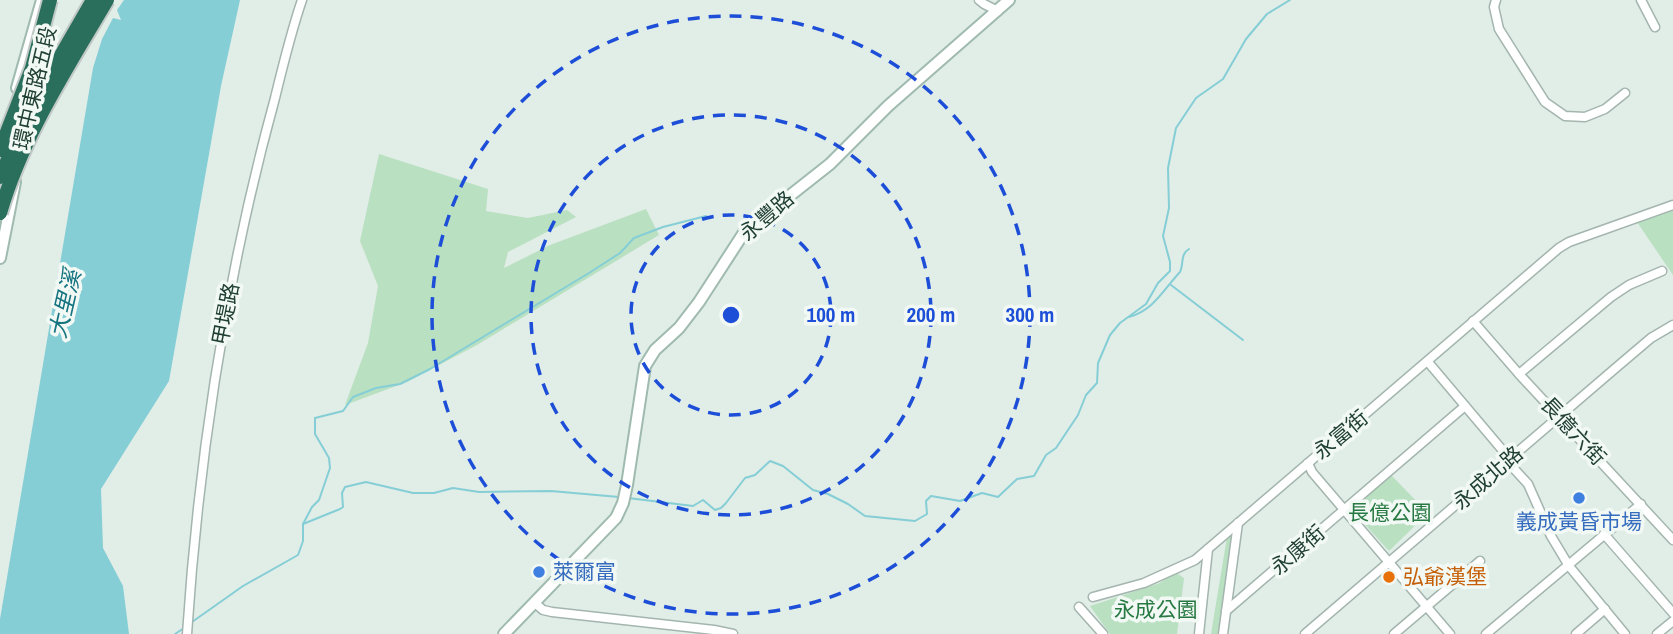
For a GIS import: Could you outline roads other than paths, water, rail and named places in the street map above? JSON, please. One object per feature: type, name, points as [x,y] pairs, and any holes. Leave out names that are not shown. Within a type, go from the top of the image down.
[{"type":"highway","points":[[1,147],[32,68],[50,0]]},
{"type":"highway","points":[[0,177],[33,103],[93,0]]},
{"type":"highway","points":[[0,213],[25,148],[42,113],[107,0]]},
{"type":"street","name":"環中東路五段","points":[[1,147],[42,0]]},
{"type":"street","name":"環中東路五段","points":[[0,258],[21,147],[55,0]]},
{"type":"street","name":"甲堤路","points":[[187,633],[203,467],[221,338],[260,152],[302,0]]},
{"type":"street","points":[[979,0],[998,10]]},
{"type":"street","name":"永豐路","points":[[504,634],[610,526],[624,498],[645,366],[654,350],[679,328],[699,302],[741,236],[831,164],[888,106],[1009,0]]},
{"type":"street","points":[[1496,0],[1494,7],[1499,29],[1545,102],[1565,116],[1585,117],[1605,109],[1625,93]]},
{"type":"street","points":[[1641,0],[1655,27]]},
{"type":"street","points":[[1,147],[21,147]]},
{"type":"street","name":"永富街","points":[[1093,597],[1127,589],[1165,575],[1208,549],[1563,246],[1673,205]]},
{"type":"street","points":[[1519,374],[1611,297],[1629,285],[1662,271]]},
{"type":"street","name":"長億六街","points":[[1473,321],[1673,540]]},
{"type":"street","name":"永成北路","points":[[1305,634],[1645,343],[1673,325]]},
{"type":"street","points":[[1428,362],[1528,484],[1551,536],[1569,566],[1625,634]]},
{"type":"street","name":"永康街","points":[[1226,611],[1465,406]]},
{"type":"street","points":[[1308,463],[1312,472],[1450,634]]},
{"type":"street","points":[[1486,634],[1641,504]]},
{"type":"street","points":[[1223,634],[1238,523]]},
{"type":"street","points":[[1604,534],[1673,613]]},
{"type":"street","points":[[1199,634],[1208,549]]},
{"type":"street","points":[[1394,634],[1480,561]]},
{"type":"street","points":[[535,603],[543,610],[552,612],[733,634]]},
{"type":"street","points":[[1079,607],[1103,634]]},
{"type":"street","points":[[1576,634],[1605,609]]},
{"type":"street","points":[[1657,634],[1673,621]]},
{"type":"water","name":"大里溪","points":[[124,0],[240,0],[221,86],[169,381],[101,489],[103,548],[123,586],[129,634],[0,634],[0,619],[93,68],[102,39],[113,18],[121,20],[117,10]]},
{"type":"waterway","points":[[628,498],[693,506],[703,500],[715,510],[726,503],[745,478],[755,475],[770,461],[783,466],[813,490],[828,494],[865,516],[915,521],[927,514],[926,501],[931,496],[960,501],[982,493],[998,497],[1017,479],[1034,476],[1046,455],[1056,448],[1078,415],[1086,395],[1097,383],[1098,363],[1110,335],[1120,323],[1146,304],[1158,283],[1170,271],[1163,236],[1169,208],[1168,168],[1176,128],[1196,98],[1223,79],[1246,39],[1267,14],[1290,0]]},
{"type":"waterway","points":[[192,622],[243,586],[298,555],[303,541],[303,524],[319,500],[330,468],[329,458],[315,434],[315,418],[343,411],[353,397],[376,388],[400,384],[430,369],[589,273],[620,253],[634,238],[706,216]]},
{"type":"waterway","points":[[1129,317],[1138,314],[1158,298],[1180,272],[1183,256],[1189,249]]},
{"type":"waterway","points":[[1171,285],[1243,340]]},
{"type":"waterway","points":[[303,524],[340,509],[343,507],[342,493],[345,487],[366,482],[413,493],[434,493],[453,488],[479,492],[551,491],[619,497]]},
{"type":"waterway","points":[[175,634],[184,628]]},
{"type":"place","name":"義成黃昏市場","points":[[1579,498]]},
{"type":"place","name":"萊爾富","points":[[539,572]]},
{"type":"place","name":"弘爺漢堡","points":[[1389,577]]},
{"type":"park label","name":"長億公園","points":[[1390,513]]},
{"type":"park label","name":"永成公園","points":[[1156,610]]}]
